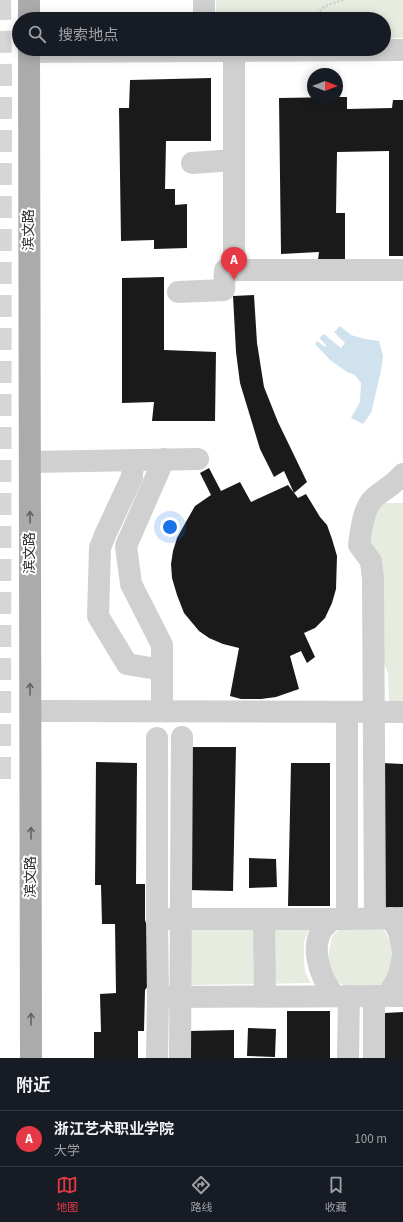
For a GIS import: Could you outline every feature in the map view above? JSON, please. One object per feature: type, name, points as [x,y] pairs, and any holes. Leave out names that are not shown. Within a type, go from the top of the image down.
[{"type":"main road","points":[[29,0],[29,12]]},
{"type":"main road","name":"滨文路","points":[[29,56],[31,1058]]},
{"type":"street","points":[[204,0],[204,12]]},
{"type":"street","points":[[391,50],[403,50]]},
{"type":"street","points":[[234,56],[234,270]]},
{"type":"street","points":[[192,163],[234,160]]},
{"type":"street","points":[[178,292],[224,290],[225,270],[403,270]]},
{"type":"street","points":[[162,711],[162,645],[131,584],[126,546],[164,459]]},
{"type":"street","points":[[30,462],[198,459]]},
{"type":"street","points":[[133,460],[132,477],[100,548],[98,616],[127,664],[162,670]]},
{"type":"street","points":[[374,1058],[388,996],[402,967],[403,953],[399,932],[390,918],[374,712],[373,578],[371,561],[359,545],[363,518],[372,499],[395,483],[403,474]]},
{"type":"street","points":[[30,711],[403,712]]},
{"type":"street","points":[[339,919],[347,712]]},
{"type":"street","points":[[180,1058],[182,737]]},
{"type":"street","points":[[157,738],[157,1058]]},
{"type":"street","points":[[157,919],[390,918]]},
{"type":"street","points":[[264,919],[265,996]]},
{"type":"street","points":[[339,919],[321,931],[316,947],[319,969],[326,984],[341,996],[348,1058]]},
{"type":"street","points":[[158,997],[388,996]]},
{"type":"path","points":[[319,12],[325,6],[343,0]]},
{"type":"shaded area","points":[[216,0],[403,0],[403,38],[391,38],[391,12],[216,12]]},
{"type":"shaded area","points":[[384,503],[403,503],[403,704],[389,704],[388,673],[380,654],[368,552],[368,517]]},
{"type":"shaded area","points":[[382,927],[394,952],[387,980],[380,986],[348,987],[339,983],[328,961],[332,937],[340,928]]},
{"type":"shaded area","points":[[191,929],[309,929],[304,942],[304,957],[305,972],[311,983],[191,985]]},
{"type":"water","points":[[340,326],[351,335],[379,341],[383,356],[371,413],[363,424],[351,418],[360,402],[361,383],[355,375],[347,372],[330,360],[315,344],[317,341],[325,347],[326,345],[319,338],[324,334],[341,348],[345,343],[334,332]]},
{"type":"building","points":[[211,78],[211,141],[166,141],[165,189],[175,189],[175,205],[187,204],[187,248],[154,249],[154,240],[121,241],[119,108],[129,108],[130,80]]},
{"type":"building","points":[[343,97],[347,97],[347,109],[392,108],[393,100],[403,100],[403,256],[389,256],[389,151],[337,152],[336,213],[345,213],[345,260],[318,260],[319,252],[281,254],[279,98],[307,98],[307,104],[343,104]]},
{"type":"building","points":[[164,277],[164,350],[216,352],[215,421],[152,421],[154,402],[122,403],[122,278]]},
{"type":"building","points":[[254,295],[257,343],[264,387],[278,422],[307,482],[294,493],[284,471],[274,477],[260,449],[240,383],[236,352],[233,296]]},
{"type":"building","points":[[209,468],[221,491],[240,482],[251,502],[288,485],[298,498],[306,494],[320,517],[327,525],[337,556],[336,589],[332,603],[325,618],[315,628],[304,633],[315,657],[307,663],[301,651],[290,656],[299,689],[276,697],[261,699],[241,699],[230,696],[239,648],[223,644],[209,638],[199,631],[184,613],[172,578],[171,564],[173,551],[177,538],[195,506],[211,495],[200,473]]},
{"type":"building","points":[[189,747],[236,747],[233,891],[186,890]]},
{"type":"building","points":[[96,762],[137,763],[136,884],[145,884],[145,920],[151,938],[150,983],[145,990],[144,1031],[138,1031],[138,1058],[94,1058],[94,1032],[101,1032],[100,994],[116,993],[115,924],[102,924],[101,885],[95,885]]},
{"type":"building","points":[[291,763],[330,763],[330,906],[288,906]]},
{"type":"building","points":[[382,763],[403,764],[403,908],[380,908]]},
{"type":"building","points":[[249,858],[276,859],[277,887],[249,888]]},
{"type":"building","points":[[287,1011],[330,1011],[330,1058],[287,1058]]},
{"type":"building","points":[[403,1012],[403,1058],[384,1058],[385,1013]]},
{"type":"building","points":[[248,1028],[276,1029],[275,1057],[247,1056]]},
{"type":"building","points":[[234,1030],[234,1058],[188,1058],[189,1031]]},
{"type":"tunnel","points":[[0,0],[0,779]]},
{"type":"place","name":"浙江艺术职业学院","points":[[234,280]]}]
